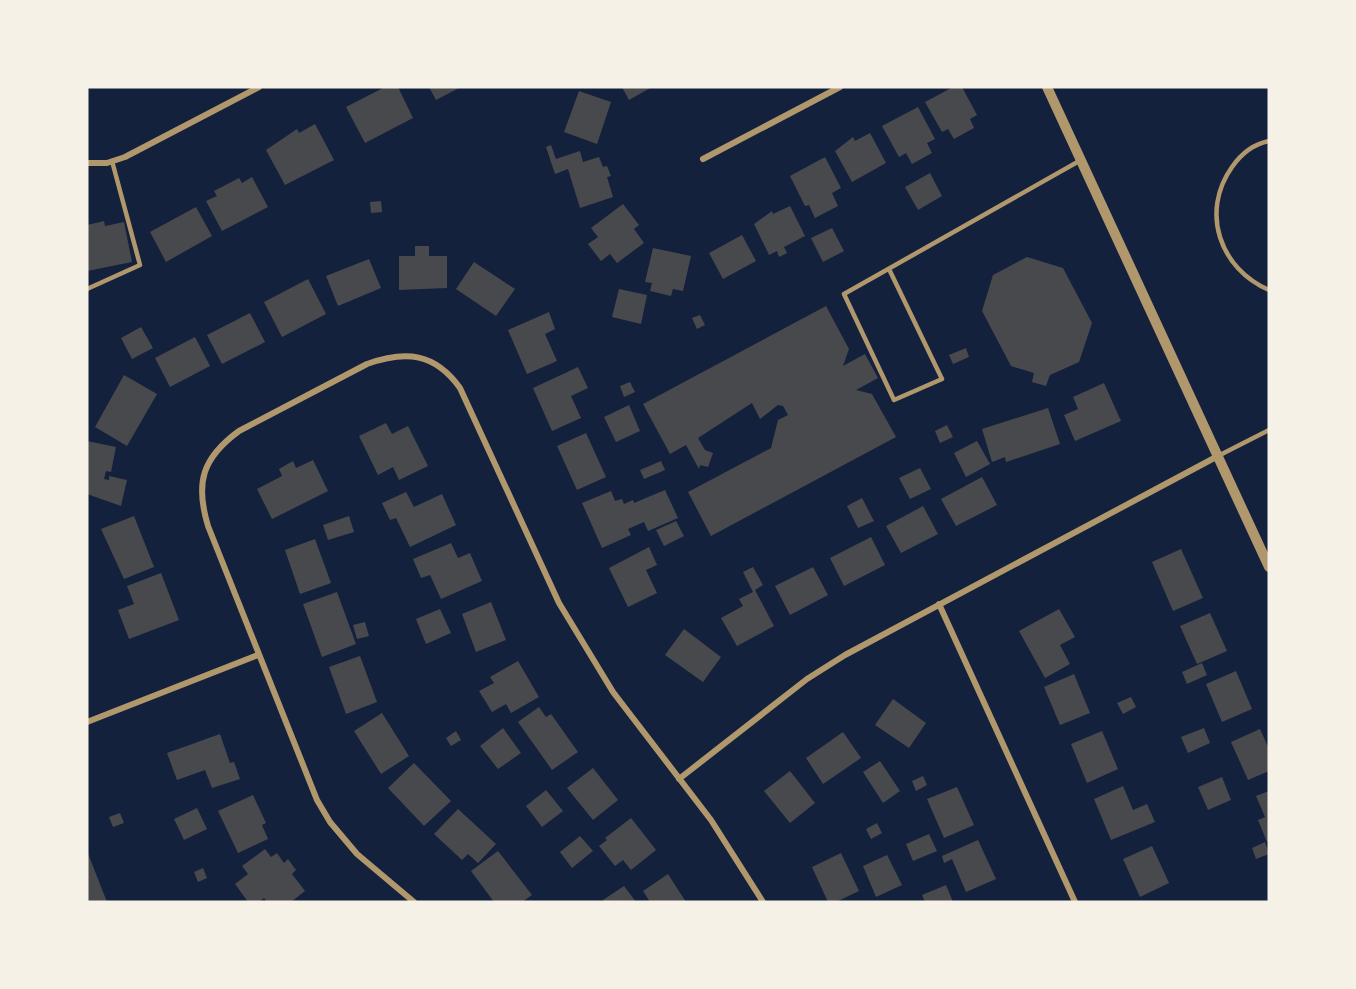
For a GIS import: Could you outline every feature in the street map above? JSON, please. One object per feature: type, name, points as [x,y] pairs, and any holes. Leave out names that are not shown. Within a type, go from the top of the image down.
[{"type":"street","points":[[87,163],[112,161],[259,87]]},
{"type":"street","points":[[703,159],[840,87]]},
{"type":"street","points":[[1047,87],[1269,567]]},
{"type":"street","points":[[414,902],[357,854],[330,822],[308,783],[202,508],[201,496],[203,473],[222,443],[239,431],[367,364],[388,356],[421,357],[441,366],[460,388],[559,603],[613,692],[734,853],[762,902]]},
{"type":"street","points":[[679,778],[807,679],[845,656],[1218,456]]},
{"type":"street","points":[[939,604],[1074,902]]},
{"type":"street","points":[[87,722],[258,655]]},
{"type":"lane","points":[[1269,141],[1260,142],[1239,157],[1228,172],[1218,193],[1216,217],[1220,238],[1230,258],[1250,281],[1269,290]]},
{"type":"lane","points":[[889,269],[942,379],[894,400],[844,294],[1081,160]]},
{"type":"lane","points":[[87,289],[140,265],[112,161]]},
{"type":"lane","points":[[1218,456],[1269,430]]},
{"type":"building","points":[[385,87],[398,87],[413,118],[365,143],[346,107]]},
{"type":"building","points":[[429,87],[461,87],[436,100]]},
{"type":"building","points":[[622,87],[652,87],[629,100]]},
{"type":"building","points":[[953,87],[962,87],[977,115],[970,119],[974,128],[954,139],[948,129],[942,132],[925,102]]},
{"type":"building","points":[[579,91],[611,102],[597,144],[564,132]]},
{"type":"building","points":[[918,107],[935,139],[927,143],[932,153],[912,164],[906,153],[899,157],[882,126]]},
{"type":"building","points":[[315,124],[334,160],[285,185],[266,150],[297,129],[299,133]]},
{"type":"building","points":[[870,133],[886,163],[852,182],[835,151],[853,137],[855,141]]},
{"type":"building","points":[[551,145],[556,159],[580,151],[583,162],[599,157],[603,167],[607,166],[611,176],[607,177],[613,197],[580,208],[568,169],[555,174],[546,147]]},
{"type":"building","points":[[825,157],[841,188],[832,193],[838,206],[815,218],[809,205],[805,206],[790,176]]},
{"type":"building","points":[[930,173],[942,196],[918,210],[905,187]]},
{"type":"building","points":[[252,177],[268,207],[222,231],[206,201],[217,196],[214,191],[239,178],[242,183]]},
{"type":"building","points":[[381,201],[382,212],[371,213],[370,202]]},
{"type":"building","points":[[623,204],[639,225],[634,229],[644,243],[617,263],[610,254],[601,261],[588,244],[598,237],[591,228]]},
{"type":"building","points":[[790,206],[805,236],[784,247],[787,253],[779,257],[777,251],[769,255],[754,224],[772,211],[773,214]]},
{"type":"building","points":[[196,207],[212,236],[166,262],[150,232]]},
{"type":"building","points":[[104,221],[105,226],[124,222],[132,262],[87,271],[87,225]]},
{"type":"building","points":[[832,228],[844,251],[823,262],[811,238]]},
{"type":"building","points":[[742,235],[756,261],[723,279],[709,253]]},
{"type":"building","points":[[415,246],[429,246],[429,256],[447,256],[447,288],[399,290],[399,256],[415,256]]},
{"type":"building","points":[[653,248],[691,256],[683,291],[673,289],[671,296],[650,291],[652,283],[645,282]]},
{"type":"building","points":[[1027,257],[1063,268],[1092,323],[1079,362],[1050,375],[1046,386],[1032,382],[1034,373],[1011,366],[982,311],[993,275]]},
{"type":"building","points":[[369,259],[381,288],[338,306],[326,276]]},
{"type":"building","points":[[474,262],[515,289],[496,316],[456,289]]},
{"type":"building","points":[[308,279],[326,314],[282,337],[264,302]]},
{"type":"building","points":[[619,289],[647,295],[641,324],[612,317]]},
{"type":"building","points":[[826,306],[849,349],[843,366],[865,354],[878,378],[856,390],[872,394],[896,437],[711,536],[688,492],[771,448],[778,420],[788,415],[783,406],[778,405],[760,419],[752,403],[698,438],[705,450],[713,453],[708,467],[700,465],[699,469],[686,445],[670,454],[643,404]]},
{"type":"building","points":[[549,312],[555,329],[545,334],[557,361],[527,374],[508,330]]},
{"type":"building","points":[[250,313],[265,342],[222,364],[207,335]]},
{"type":"building","points":[[700,315],[705,325],[697,329],[692,318]]},
{"type":"building","points":[[141,327],[153,348],[132,359],[121,338]]},
{"type":"building","points":[[195,337],[210,366],[170,387],[155,358]]},
{"type":"building","points":[[966,348],[969,357],[953,364],[949,355]]},
{"type":"building","points":[[578,367],[588,388],[571,396],[581,418],[552,431],[533,388]]},
{"type":"building","points":[[124,375],[157,394],[127,446],[95,427]]},
{"type":"building","points":[[630,382],[635,392],[624,397],[620,386]]},
{"type":"building","points":[[1104,383],[1121,421],[1075,441],[1064,415],[1078,409],[1073,397]]},
{"type":"building","points":[[629,405],[640,431],[616,442],[604,417]]},
{"type":"building","points":[[1048,408],[1060,444],[1006,462],[1005,457],[992,462],[982,429]]},
{"type":"building","points":[[386,423],[392,434],[408,426],[428,466],[399,480],[393,467],[378,475],[359,436]]},
{"type":"building","points":[[947,425],[953,437],[940,443],[935,431]]},
{"type":"building","points":[[586,433],[606,477],[577,490],[557,446]]},
{"type":"building","points":[[87,441],[116,447],[111,472],[106,471],[104,479],[109,480],[109,476],[127,480],[121,506],[87,494]]},
{"type":"building","points":[[977,441],[990,464],[966,477],[954,453]]},
{"type":"building","points":[[313,460],[328,491],[272,519],[257,489],[282,476],[279,469],[293,461],[296,468]]},
{"type":"building","points":[[661,461],[665,470],[644,479],[640,470]]},
{"type":"building","points":[[920,468],[931,489],[910,499],[899,478]]},
{"type":"building","points":[[982,477],[997,505],[956,526],[941,499]]},
{"type":"building","points":[[665,490],[678,518],[648,531],[644,522],[628,529],[631,535],[602,548],[582,503],[611,491],[615,501],[622,499],[624,504],[633,500],[634,503]]},
{"type":"building","points":[[406,492],[414,507],[442,494],[456,525],[410,547],[396,518],[390,520],[382,503]]},
{"type":"building","points":[[862,498],[874,521],[858,528],[847,506]]},
{"type":"building","points":[[923,506],[938,534],[901,553],[886,526]]},
{"type":"building","points":[[134,516],[154,567],[124,579],[101,529]]},
{"type":"building","points":[[349,516],[354,532],[328,540],[323,525]]},
{"type":"building","points":[[676,521],[684,536],[664,546],[656,530]]},
{"type":"building","points":[[871,537],[885,565],[844,586],[830,558]]},
{"type":"building","points":[[315,539],[331,583],[300,594],[285,550]]},
{"type":"building","points":[[451,543],[458,558],[470,553],[482,581],[441,599],[430,575],[421,578],[413,559]]},
{"type":"building","points":[[649,547],[657,565],[646,570],[657,593],[628,607],[609,568]]},
{"type":"building","points":[[1181,549],[1203,598],[1173,611],[1152,562]]},
{"type":"building","points":[[753,567],[763,585],[755,590],[774,626],[737,646],[721,618],[743,606],[739,599],[753,592],[743,572]]},
{"type":"building","points":[[813,567],[828,595],[790,615],[775,586]]},
{"type":"building","points":[[161,573],[179,620],[129,639],[118,610],[134,604],[127,586]]},
{"type":"building","points":[[337,592],[356,644],[322,657],[303,604]]},
{"type":"building","points":[[491,602],[506,640],[476,652],[462,614]]},
{"type":"building","points":[[440,609],[451,633],[426,644],[416,619]]},
{"type":"building","points":[[1059,609],[1075,637],[1060,645],[1070,664],[1045,678],[1019,631]]},
{"type":"building","points":[[1210,613],[1227,651],[1197,664],[1180,626]]},
{"type":"building","points":[[365,622],[369,636],[357,639],[353,625]]},
{"type":"building","points":[[684,629],[721,657],[703,682],[665,655]]},
{"type":"building","points":[[360,656],[377,702],[346,714],[329,667]]},
{"type":"building","points":[[518,661],[539,697],[511,713],[506,704],[492,712],[479,691],[494,683],[490,677]]},
{"type":"building","points":[[1202,663],[1207,675],[1187,684],[1182,672]]},
{"type":"building","points":[[1236,671],[1252,709],[1222,722],[1206,684]]},
{"type":"building","points":[[1074,674],[1090,713],[1060,725],[1044,687]]},
{"type":"building","points":[[1131,697],[1136,707],[1123,714],[1117,703]]},
{"type":"building","points":[[893,699],[926,723],[909,748],[875,725]]},
{"type":"building","points":[[539,707],[546,717],[551,714],[578,752],[552,770],[518,722]]},
{"type":"building","points":[[382,713],[409,756],[381,774],[354,731]]},
{"type":"building","points":[[503,728],[521,753],[498,769],[480,746]]},
{"type":"building","points":[[1204,728],[1210,743],[1188,753],[1181,737]]},
{"type":"building","points":[[1260,729],[1269,749],[1269,771],[1248,780],[1231,742]]},
{"type":"building","points":[[456,731],[461,740],[451,746],[446,738]]},
{"type":"building","points":[[1102,731],[1118,769],[1087,783],[1071,744]]},
{"type":"building","points":[[843,732],[861,758],[823,784],[806,758]]},
{"type":"building","points":[[220,734],[230,763],[234,762],[240,779],[212,788],[205,770],[177,780],[167,753]]},
{"type":"building","points":[[880,761],[900,791],[883,803],[863,772]]},
{"type":"building","points":[[414,763],[451,801],[424,826],[388,788]]},
{"type":"building","points":[[593,768],[618,800],[593,820],[567,788]]},
{"type":"building","points":[[790,771],[815,803],[790,823],[764,791]]},
{"type":"building","points":[[923,776],[927,785],[916,791],[912,781]]},
{"type":"building","points":[[1222,777],[1231,800],[1208,810],[1198,787]]},
{"type":"building","points":[[1123,786],[1133,810],[1147,804],[1155,822],[1111,840],[1094,799]]},
{"type":"building","points":[[957,787],[974,825],[944,838],[927,799]]},
{"type":"building","points":[[546,790],[563,811],[542,827],[526,806]]},
{"type":"building","points":[[1269,791],[1269,841],[1267,842],[1258,820],[1265,817],[1256,796]]},
{"type":"building","points":[[253,795],[266,823],[262,825],[268,839],[238,853],[218,811]]},
{"type":"building","points":[[197,808],[207,829],[184,840],[174,819]]},
{"type":"building","points":[[458,809],[496,844],[478,863],[468,854],[462,860],[434,834]]},
{"type":"building","points":[[120,813],[124,823],[113,827],[109,817]]},
{"type":"building","points":[[631,818],[656,850],[631,870],[623,860],[615,866],[599,846],[607,840],[605,838]]},
{"type":"building","points":[[877,823],[882,833],[871,839],[866,829]]},
{"type":"building","points":[[929,834],[937,851],[913,861],[906,844]]},
{"type":"building","points":[[580,836],[593,851],[572,868],[560,852]]},
{"type":"building","points":[[978,840],[996,879],[966,892],[952,859],[944,863],[942,856]]},
{"type":"building","points":[[1265,842],[1269,854],[1256,859],[1252,848]]},
{"type":"building","points":[[1152,846],[1169,883],[1140,897],[1123,859]]},
{"type":"building","points":[[265,849],[271,857],[277,853],[284,863],[288,859],[296,870],[292,874],[305,891],[291,902],[267,902],[264,898],[259,902],[248,902],[235,884],[248,874],[242,866]]},
{"type":"building","points":[[87,851],[107,902],[87,902]]},
{"type":"building","points":[[498,851],[532,895],[522,902],[494,902],[471,871]]},
{"type":"building","points":[[841,853],[859,891],[836,902],[828,902],[812,867]]},
{"type":"building","points":[[887,855],[902,885],[876,897],[863,866]]},
{"type":"building","points":[[203,868],[207,878],[198,882],[194,872]]},
{"type":"building","points":[[668,874],[686,902],[650,902],[643,891]]},
{"type":"building","points":[[946,885],[953,902],[925,902],[922,895]]},
{"type":"building","points":[[624,886],[636,902],[604,902],[603,900]]}]
